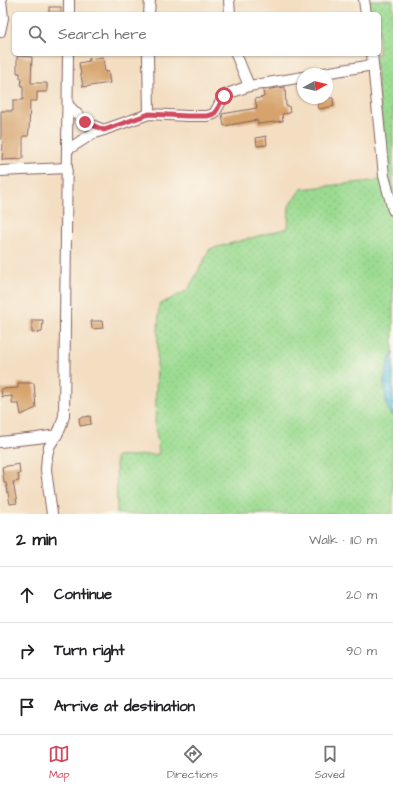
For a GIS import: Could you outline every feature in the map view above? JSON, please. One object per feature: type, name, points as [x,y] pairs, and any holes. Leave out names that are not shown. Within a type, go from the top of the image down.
[{"type":"street","points":[[0,0],[3,18],[0,32]]},
{"type":"street","points":[[69,0],[69,12]]},
{"type":"street","points":[[149,12],[150,0]]},
{"type":"street","points":[[229,0],[230,12]]},
{"type":"street","points":[[364,0],[366,12]]},
{"type":"street","points":[[52,514],[46,470],[47,456],[49,447],[60,430],[64,416],[68,56]]},
{"type":"street","points":[[148,56],[149,114]]},
{"type":"street","points":[[236,56],[249,86]]},
{"type":"street","points":[[372,56],[384,176],[393,210]]},
{"type":"street","points":[[333,71],[373,64]]},
{"type":"street","points":[[67,150],[88,137],[149,114],[187,116],[207,116],[214,114],[224,96],[249,86],[297,77]]},
{"type":"street","points":[[68,105],[85,122],[104,130]]},
{"type":"street","points":[[0,171],[67,168]]},
{"type":"street","points":[[0,442],[57,434]]},
{"type":"green space","points":[[368,0],[393,0],[393,514],[117,514],[116,457],[159,454],[155,423],[159,305],[188,290],[210,249],[288,228],[289,206],[301,189],[388,179],[374,56],[381,56],[381,12],[370,12]]},
{"type":"water","points":[[393,352],[393,417],[386,404],[384,379],[391,354]]},
{"type":"building","points":[[49,7],[61,7],[61,12],[49,12]]},
{"type":"building","points":[[17,56],[32,57],[31,83],[47,83],[47,92],[37,92],[37,101],[30,101],[28,136],[23,136],[23,159],[2,160],[3,143],[1,138],[1,111],[13,111],[13,100],[23,100],[23,86],[21,85],[22,78],[20,78],[20,73],[17,73]]},
{"type":"building","points":[[103,57],[105,72],[108,71],[110,83],[83,87],[79,63],[89,61],[88,59]]},
{"type":"building","points":[[285,87],[286,106],[289,106],[290,113],[282,114],[283,121],[258,124],[257,120],[224,126],[222,114],[257,108],[255,99],[264,97],[263,90]]},
{"type":"building","points":[[333,98],[334,106],[319,109],[318,104],[333,104]]},
{"type":"building","points":[[266,136],[267,145],[257,146],[256,138]]},
{"type":"building","points":[[32,320],[43,320],[42,332],[32,333]]},
{"type":"building","points":[[91,321],[102,321],[103,328],[92,329]]},
{"type":"building","points":[[18,383],[34,383],[36,408],[21,415],[19,404],[12,404],[12,396],[2,397],[1,389],[18,388]]},
{"type":"building","points":[[90,416],[91,424],[80,426],[79,418]]},
{"type":"building","points":[[19,464],[19,481],[13,482],[17,503],[10,504],[6,483],[4,483],[2,467]]},
{"type":"route","points":[[85,122],[104,130],[149,114],[207,116],[214,114],[224,96]]}]
